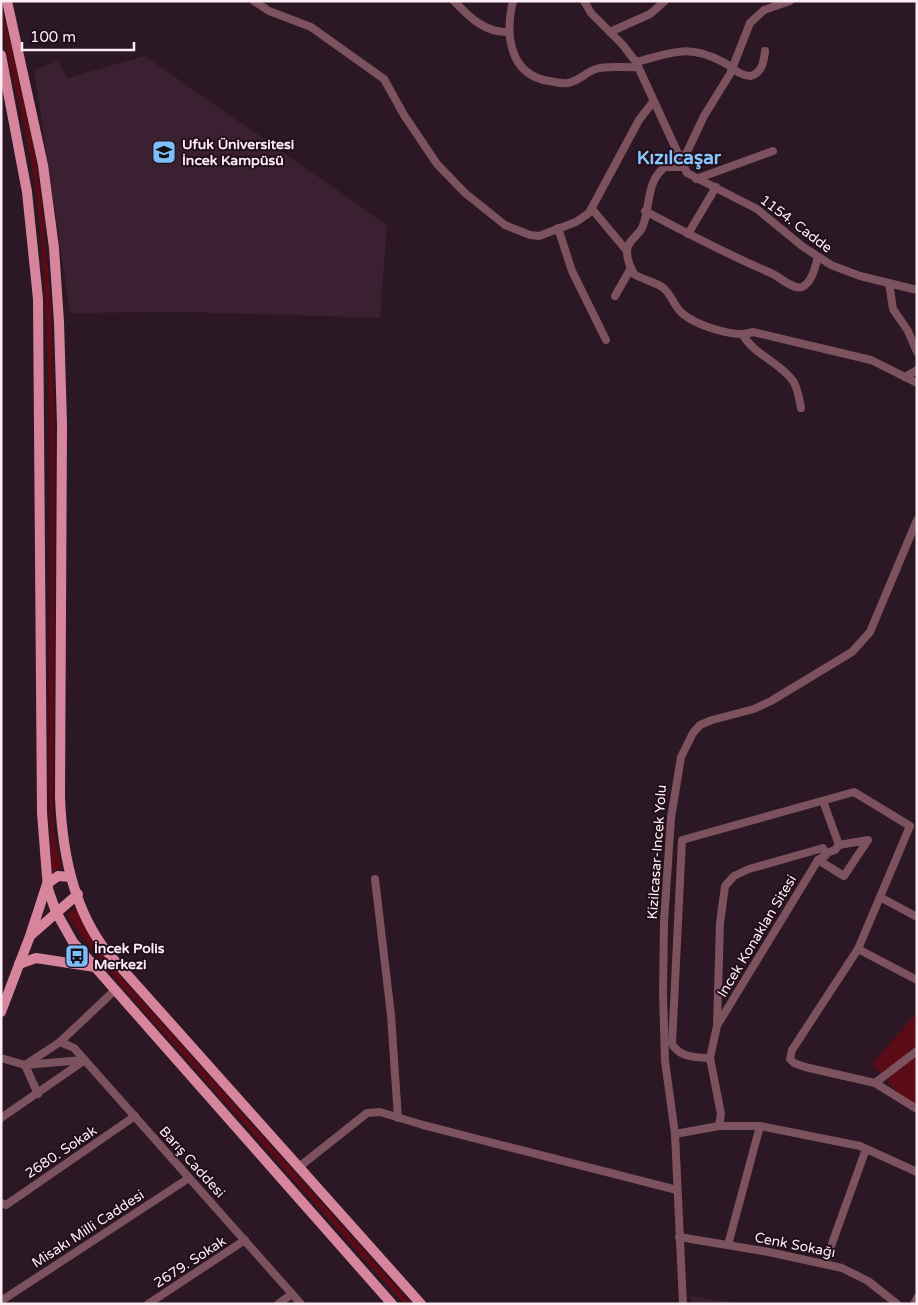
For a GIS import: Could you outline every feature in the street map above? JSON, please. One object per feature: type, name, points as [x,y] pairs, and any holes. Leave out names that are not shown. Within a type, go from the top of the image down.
[{"type":"main road","points":[[7,1],[43,165],[56,279],[62,425],[60,797],[62,838],[71,877],[94,933],[107,952],[421,1304]]},
{"type":"main road","points":[[1,55],[27,192],[38,299],[40,357],[42,813],[47,884],[56,912],[73,942],[392,1304]]},
{"type":"main road","points":[[1,1012],[20,964],[47,884],[58,876],[71,877]]},
{"type":"main road","points":[[30,936],[78,894]]},
{"type":"main road","points":[[20,964],[36,958],[95,967]]},
{"type":"street","points":[[254,1],[269,11],[311,27],[384,79],[404,115],[437,164],[465,194],[505,225],[530,235],[539,236],[581,219],[592,209],[602,186],[639,120],[653,102]]},
{"type":"street","points":[[454,1],[469,18],[482,26],[500,32],[509,32]]},
{"type":"street","points":[[513,1],[509,32],[511,50],[516,60],[529,75],[542,80],[567,83],[600,67],[637,65],[681,50],[717,59],[747,76],[755,75],[764,61],[765,51]]},
{"type":"street","name":"1154. Cadde","points":[[584,1],[591,13],[622,44],[637,65],[653,102],[676,145],[683,164],[696,179],[757,208],[818,257],[831,265],[860,276],[917,290]]},
{"type":"street","points":[[610,32],[650,14],[665,1]]},
{"type":"street","points":[[627,251],[631,240],[640,231],[645,220],[645,211],[651,188],[660,170],[683,164],[704,116],[732,68],[750,22],[764,10],[790,1]]},
{"type":"street","points":[[696,179],[773,151]]},
{"type":"street","points":[[688,234],[716,187]]},
{"type":"street","points":[[592,209],[627,251],[631,268],[638,277],[663,287],[684,315],[703,324],[743,335],[753,332],[871,360],[917,383]]},
{"type":"street","points":[[645,211],[734,258],[782,278],[793,287],[801,287],[808,282],[818,257]]},
{"type":"street","points":[[558,228],[572,271],[606,340]]},
{"type":"street","points":[[616,296],[631,268]]},
{"type":"street","points":[[889,283],[893,309],[908,330],[917,352]]},
{"type":"street","points":[[743,335],[747,342],[774,362],[794,382],[801,408]]},
{"type":"street","points":[[905,377],[917,370]]},
{"type":"street","name":"Kizilcasar-Incek Yolu","points":[[683,1304],[675,1134],[665,1061],[664,922],[671,818],[680,758],[692,733],[700,725],[754,709],[771,701],[852,652],[870,632],[917,520]]},
{"type":"street","points":[[710,1058],[683,1054],[675,1050],[672,1044],[682,840],[854,792],[910,826],[858,949],[792,1050],[790,1059],[804,1067],[875,1082],[917,1109]]},
{"type":"street","points":[[818,860],[844,876],[868,840],[839,845],[823,801]]},
{"type":"street","name":"Incek Konaklan Sitesi","points":[[717,1026],[818,860],[824,858],[826,853],[835,850],[839,845]]},
{"type":"street","points":[[719,1126],[721,1114],[710,1058],[717,1026],[720,923],[723,894],[727,882],[734,876],[757,867],[823,848],[826,853]]},
{"type":"street","points":[[375,879],[392,1015],[398,1118]]},
{"type":"street","points":[[880,897],[917,917]]},
{"type":"street","points":[[858,949],[917,980]]},
{"type":"street","points":[[25,1065],[60,1042],[115,990]]},
{"type":"street","name":"Barış Caddesi","points":[[60,1042],[74,1048],[301,1304]]},
{"type":"street","points":[[875,1082],[917,1052]]},
{"type":"street","points":[[1,1058],[25,1065],[85,1060]]},
{"type":"street","points":[[1,1118],[85,1060]]},
{"type":"street","points":[[25,1065],[38,1094]]},
{"type":"street","points":[[299,1167],[367,1113],[380,1112],[677,1190]]},
{"type":"street","name":"2680. Sokak","points":[[1,1204],[6,1205],[134,1116]]},
{"type":"street","points":[[675,1134],[719,1126],[760,1126],[866,1149],[917,1172]]},
{"type":"street","points":[[728,1245],[760,1126]]},
{"type":"street","points":[[825,1263],[866,1149]]},
{"type":"street","name":"Misakı Milli Caddesi","points":[[1,1301],[189,1178]]},
{"type":"street","name":"Cenk Sokağı","points":[[679,1237],[825,1263],[842,1268],[868,1281],[897,1304]]},
{"type":"street","name":"2679. Sokak","points":[[148,1304],[245,1240]]},
{"type":"street","points":[[278,1304],[292,1294]]},
{"type":"street","points":[[914,1304],[917,1298]]},
{"type":"shaded area","points":[[1,1],[35,154],[51,304],[55,453],[53,816],[55,841],[62,868],[52,871],[49,812],[50,456],[46,314],[40,228],[34,182],[3,32]]},
{"type":"shaded area","name":"Ufuk Üniversitesi İncek Kampüsü","points":[[145,56],[387,225],[380,318],[185,312],[70,313],[34,70],[58,61],[67,78]]},
{"type":"shaded area","points":[[76,908],[85,928],[106,960],[412,1304],[404,1304],[101,963],[66,914]]},
{"type":"shaded area","points":[[917,1012],[917,1114],[872,1064]]},
{"type":"shaded area","points":[[690,1296],[743,1304],[691,1304]]},
{"type":"place","name":"Ufuk Üniversitesi İncek Kampüsü","points":[[164,152]]},
{"type":"place","name":"İncek Polis Merkezi","points":[[77,956]]},
{"type":"district","name":"Kızılcaşar","points":[[679,158]]}]
